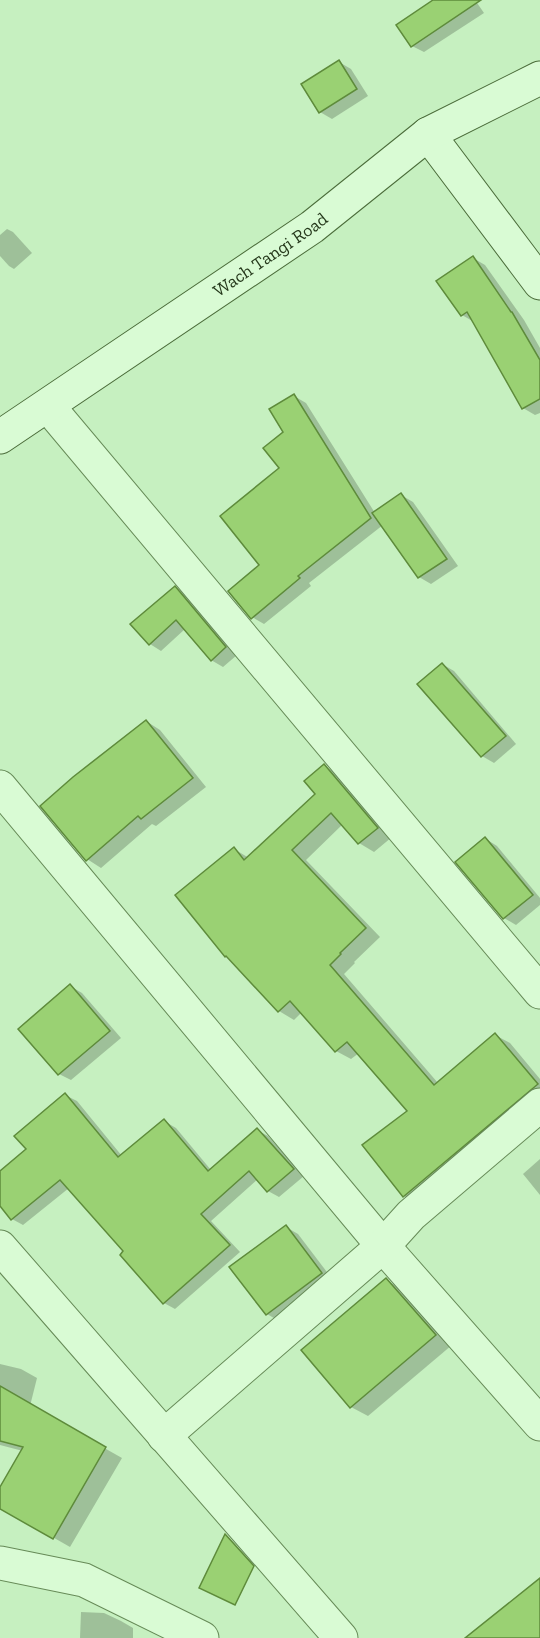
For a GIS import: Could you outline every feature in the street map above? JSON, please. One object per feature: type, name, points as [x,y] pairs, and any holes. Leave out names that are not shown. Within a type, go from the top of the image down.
[{"type":"street","name":"Wach Tangi Road","points":[[0,437],[312,227],[428,134],[540,78]]},
{"type":"street","points":[[428,134],[540,283]]},
{"type":"street","points":[[48,406],[540,992]]},
{"type":"street","points":[[0,787],[383,1246],[540,1424]]},
{"type":"street","points":[[164,1436],[383,1246],[411,1215],[540,1105]]},
{"type":"street","points":[[0,1247],[341,1638]]},
{"type":"street","points":[[0,1563],[84,1580],[202,1638]]},
{"type":"building","points":[[433,0],[481,0],[411,47],[396,25]]},
{"type":"building","points":[[339,60],[357,89],[319,113],[301,84]]},
{"type":"building","points":[[473,256],[512,312],[540,360],[540,399],[522,409],[467,312],[461,316],[436,281]]},
{"type":"building","points":[[294,394],[371,518],[298,576],[300,578],[251,619],[228,591],[259,565],[220,516],[279,468],[263,448],[283,432],[269,409]]},
{"type":"building","points":[[401,493],[447,559],[418,578],[372,513]]},
{"type":"building","points":[[175,586],[226,647],[211,661],[176,620],[149,645],[130,624]]},
{"type":"building","points":[[442,663],[506,736],[481,757],[417,684]]},
{"type":"building","points":[[146,720],[193,778],[141,819],[138,816],[86,861],[40,806]]},
{"type":"building","points":[[324,764],[378,828],[358,844],[331,813],[292,850],[366,928],[330,965],[434,1085],[495,1033],[538,1084],[403,1197],[362,1145],[407,1111],[347,1042],[335,1052],[290,1001],[278,1012],[225,957],[175,895],[234,847],[244,860],[315,794],[304,781]]},
{"type":"building","points":[[485,837],[533,895],[503,919],[455,862]]},
{"type":"building","points":[[70,984],[110,1031],[58,1075],[18,1029]]},
{"type":"building","points":[[65,1093],[118,1157],[164,1119],[208,1171],[257,1128],[294,1169],[267,1192],[249,1171],[201,1214],[230,1245],[163,1304],[120,1255],[123,1251],[60,1180],[11,1220],[0,1206],[0,1171],[26,1149],[14,1136]]},
{"type":"building","points":[[286,1225],[322,1273],[266,1315],[229,1267]]},
{"type":"building","points":[[386,1278],[436,1335],[350,1408],[301,1350]]},
{"type":"building","points":[[0,1386],[106,1447],[53,1539],[0,1509],[0,1487],[23,1447],[0,1441]]},
{"type":"building","points":[[225,1534],[254,1566],[235,1605],[199,1588]]},
{"type":"building","points":[[540,1578],[540,1638],[465,1638]]}]
